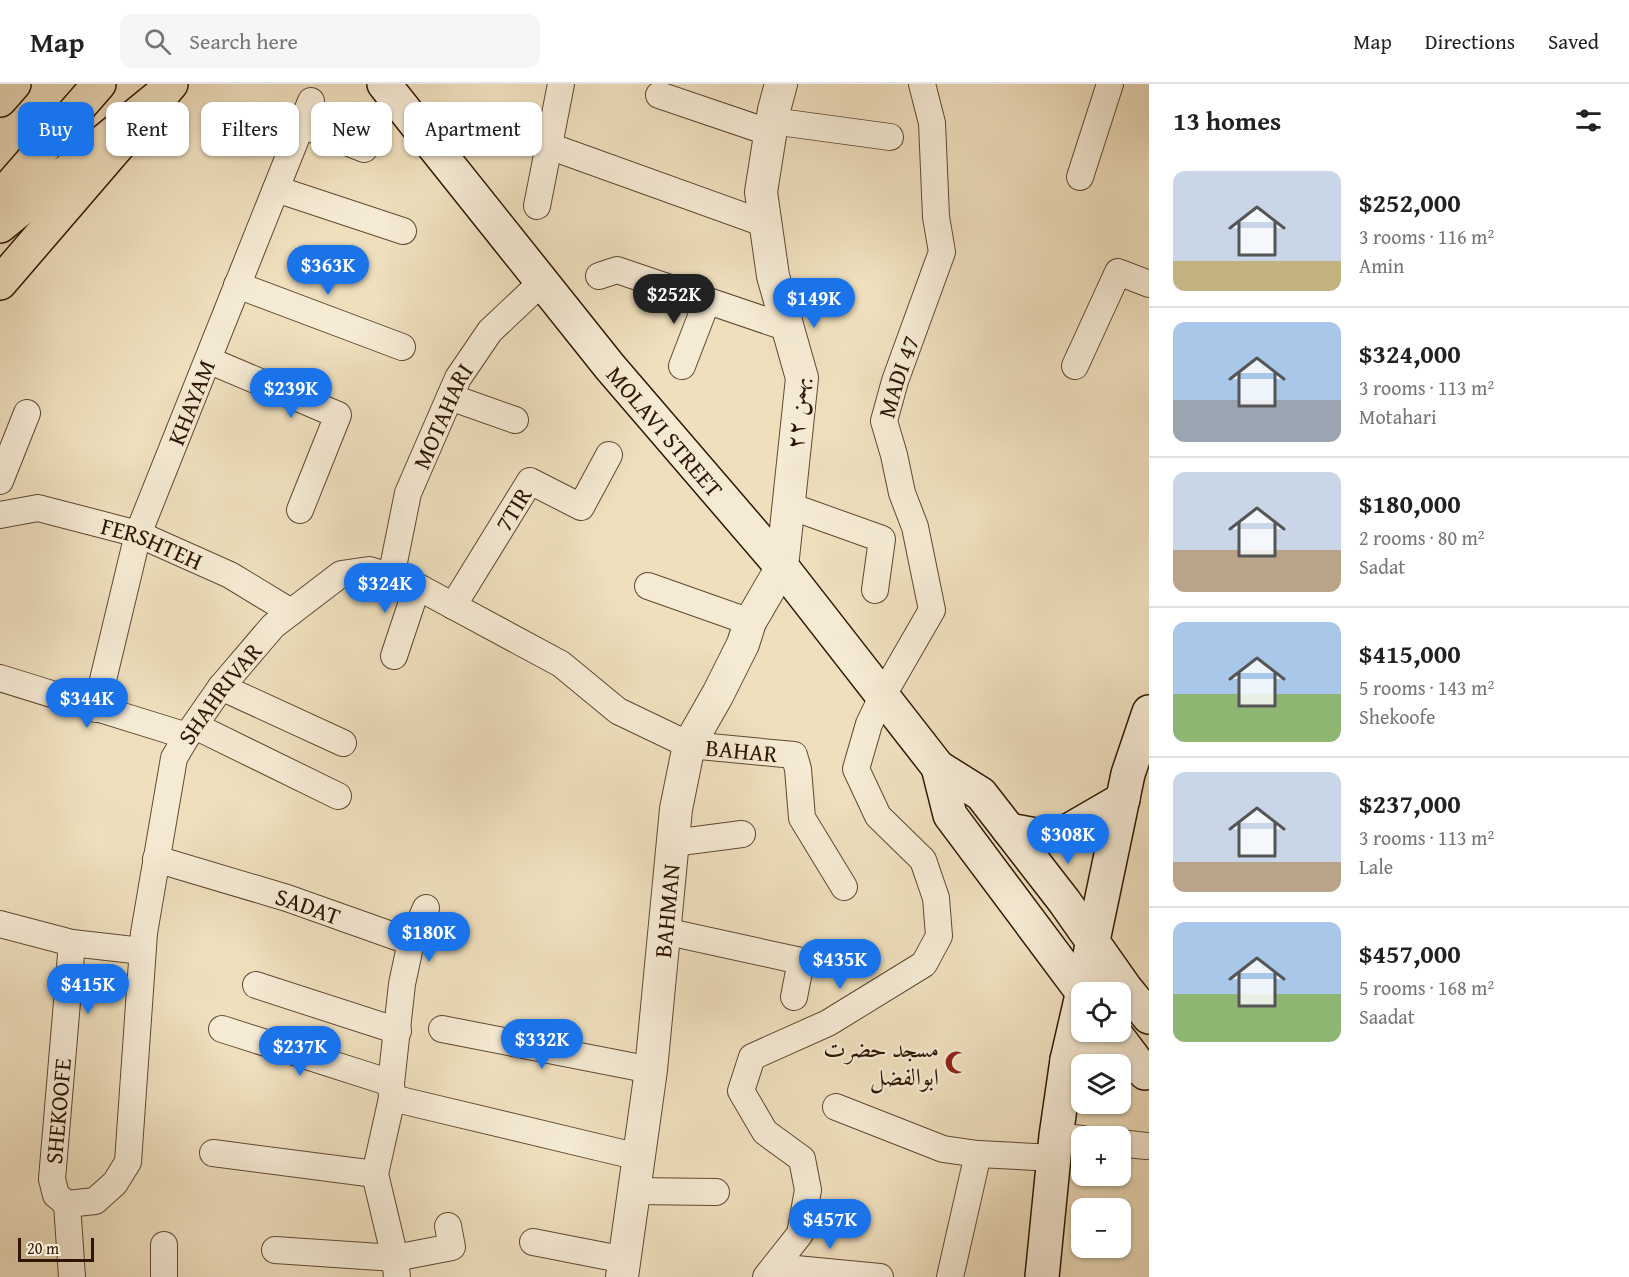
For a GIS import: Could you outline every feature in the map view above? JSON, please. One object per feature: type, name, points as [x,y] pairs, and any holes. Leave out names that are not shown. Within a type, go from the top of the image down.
[{"type":"main road","points":[[0,100],[14,84]]},
{"type":"main road","points":[[0,198],[99,84]]},
{"type":"main road","name":"MOLAVI STREET","points":[[384,88],[610,367],[782,567],[938,767],[981,794],[1064,901],[1149,1017]]},
{"type":"main road","points":[[0,226],[165,91]]},
{"type":"main road","points":[[0,283],[165,91]]},
{"type":"main road","points":[[1084,982],[1092,942],[1134,785],[1149,712]]},
{"type":"main road","name":"MOLAVI STREET","points":[[938,767],[950,815],[1074,982]]},
{"type":"main road","points":[[1009,830],[1041,836],[1066,832],[1134,785]]},
{"type":"main road","points":[[1042,1277],[1064,1144],[1067,1060],[1071,1042]]},
{"type":"main road","points":[[1122,1042],[1145,1073]]},
{"type":"main road","points":[[1067,1060],[1097,1056],[1145,1073]]},
{"type":"street","points":[[537,206],[561,84]]},
{"type":"street","name":"۲۲ بهمن","points":[[781,84],[771,127],[761,192],[773,276],[802,378],[782,567]]},
{"type":"street","name":"MADI 47","points":[[770,1272],[800,1234],[808,1190],[802,1159],[765,1132],[741,1091],[752,1057],[828,1023],[924,964],[939,936],[936,898],[923,860],[878,816],[856,769],[869,724],[932,610],[915,527],[903,493],[884,421],[895,381],[942,252],[936,217],[932,123],[922,84]]},
{"type":"street","points":[[1080,177],[1110,84]]},
{"type":"street","points":[[659,95],[771,127],[890,137]]},
{"type":"street","name":"KHAYAM","points":[[96,709],[138,534],[311,101]]},
{"type":"street","points":[[302,125],[311,128]]},
{"type":"street","points":[[549,146],[766,224]]},
{"type":"street","points":[[276,189],[403,231]]},
{"type":"street","points":[[599,276],[617,270],[788,328]]},
{"type":"street","points":[[1075,366],[1118,272],[1149,284]]},
{"type":"street","name":"MOTAHARI","points":[[391,577],[408,493],[458,378],[490,331],[542,282]]},
{"type":"street","points":[[237,285],[402,347]]},
{"type":"street","points":[[682,366],[707,301]]},
{"type":"street","points":[[208,360],[338,415],[300,510]]},
{"type":"street","points":[[450,397],[514,420]]},
{"type":"street","points":[[0,481],[27,413]]},
{"type":"street","name":"7TIR","points":[[453,606],[530,481],[581,507],[609,455]]},
{"type":"street","points":[[787,505],[882,539],[875,590]]},
{"type":"street","name":"FERSHTEH","points":[[0,514],[38,508],[138,534],[230,575],[291,612]]},
{"type":"street","name":"BAHMAN","points":[[623,1269],[651,1070],[676,809],[689,745],[743,644],[750,622],[782,567]]},
{"type":"street","name":"SHAHRIVAR","points":[[67,1204],[95,1201],[115,1183],[128,1162],[142,951],[174,758],[221,687],[273,626],[341,574],[369,570],[417,587],[561,664],[618,711],[689,745]]},
{"type":"street","points":[[648,586],[750,622]]},
{"type":"street","points":[[394,656],[417,587]]},
{"type":"street","points":[[0,678],[96,709],[191,731],[338,796]]},
{"type":"street","points":[[221,687],[343,743]]},
{"type":"street","name":"BAHAR","points":[[689,745],[794,755],[798,769],[802,818],[844,887]]},
{"type":"street","points":[[673,843],[742,834]]},
{"type":"street","name":"SADAT","points":[[156,859],[287,898],[411,942]]},
{"type":"street","points":[[396,1268],[375,1174],[392,1090],[402,984],[411,942],[426,908]]},
{"type":"street","points":[[0,924],[72,943],[142,951]]},
{"type":"street","points":[[664,931],[801,961],[794,998]]},
{"type":"street","name":"SHEKOOFE","points":[[72,943],[52,1179],[56,1195],[67,1204],[72,1277]]},
{"type":"street","points":[[256,985],[398,1031]]},
{"type":"street","points":[[222,1029],[392,1090],[639,1157]]},
{"type":"street","points":[[442,1029],[651,1070]]},
{"type":"street","points":[[836,1107],[943,1149],[978,1154],[1064,1144]]},
{"type":"street","points":[[1131,1144],[1146,1146]]},
{"type":"street","points":[[213,1153],[375,1174]]},
{"type":"street","points":[[951,1277],[978,1154]]},
{"type":"street","points":[[634,1191],[716,1192]]},
{"type":"street","points":[[275,1250],[396,1268],[452,1247],[448,1226]]},
{"type":"street","points":[[533,1242],[623,1269]]},
{"type":"street","points":[[164,1245],[164,1277]]},
{"type":"street","points":[[770,1272],[880,1277]]},
{"type":"place","name":"مسجد حضرت ابوالفضل","points":[[957,1062]]}]
